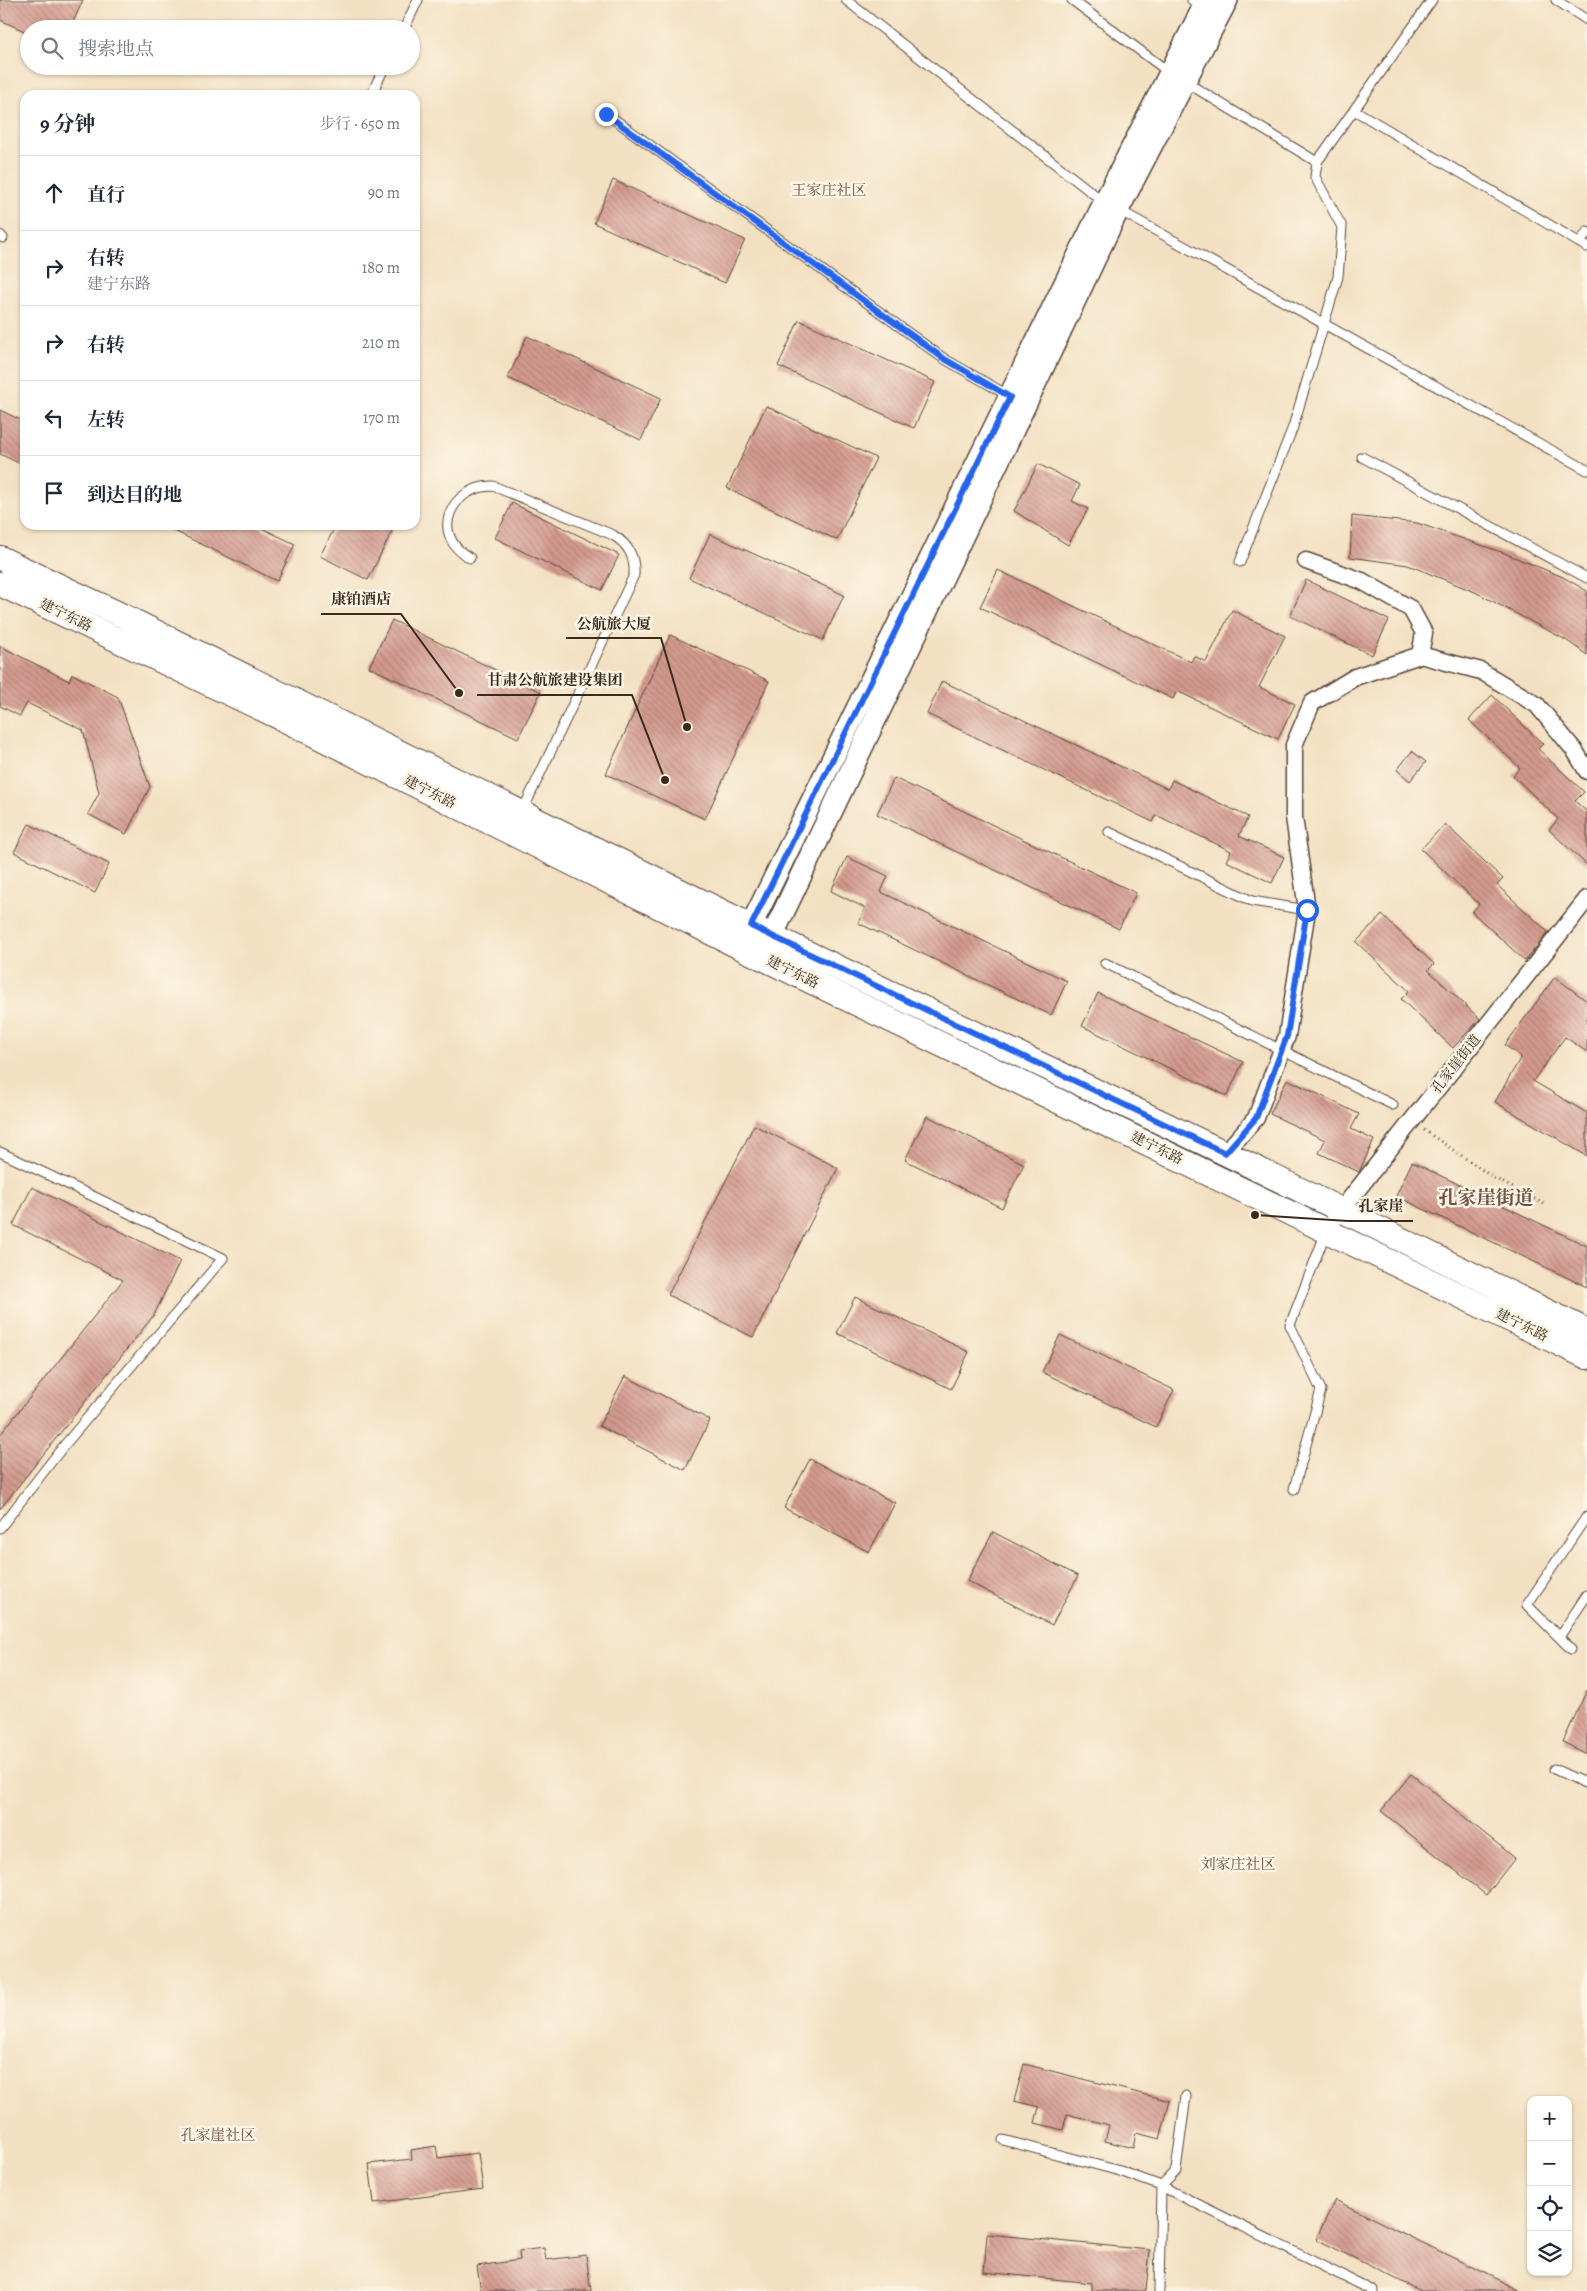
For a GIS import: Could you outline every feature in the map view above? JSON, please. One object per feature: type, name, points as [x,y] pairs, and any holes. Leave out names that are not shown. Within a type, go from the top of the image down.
[{"type":"main road","name":"建宁东路","points":[[0,558],[119,614],[751,926],[1225,1153],[1333,1220],[1587,1357]]},
{"type":"main road","name":"建宁东路","points":[[0,584],[278,717],[762,958],[1333,1220],[1587,1331]]},
{"type":"street","points":[[740,947],[1010,397],[1177,77],[1227,0]]},
{"type":"street","points":[[1177,77],[1201,3]]},
{"type":"street","points":[[762,958],[1111,206]]},
{"type":"street","points":[[1306,561],[1362,581],[1410,609],[1424,632],[1420,655]]},
{"type":"street","points":[[1225,1153],[1256,1118],[1287,1036],[1307,910],[1294,817],[1294,746],[1312,704],[1355,677],[1420,655],[1481,671],[1537,705],[1575,751],[1587,771]]},
{"type":"street","name":"孔家崖街道","points":[[1333,1220],[1587,899]]},
{"type":"lane","points":[[408,20],[418,0]]},
{"type":"lane","points":[[846,0],[1111,206],[1587,470]]},
{"type":"lane","points":[[1072,0],[1177,77],[1317,162]]},
{"type":"lane","points":[[1240,562],[1294,427],[1338,277],[1342,227],[1315,177],[1317,162],[1432,0]]},
{"type":"lane","points":[[1556,0],[1587,20]]},
{"type":"lane","points":[[374,90],[381,75]]},
{"type":"lane","points":[[1354,110],[1583,245],[1587,232]]},
{"type":"lane","points":[[606,114],[943,358],[1010,397]]},
{"type":"lane","points":[[1362,457],[1587,578]]},
{"type":"lane","points":[[470,558],[457,549],[449,536],[446,528],[451,512],[454,505],[465,493],[474,488],[493,486],[613,535],[628,547],[634,566],[634,575],[522,812]]},
{"type":"lane","points":[[1109,832],[1252,901],[1307,910]]},
{"type":"lane","points":[[1104,963],[1393,1105]]},
{"type":"lane","points":[[0,1152],[223,1258],[62,1448],[0,1528]]},
{"type":"lane","points":[[1294,1489],[1321,1390],[1290,1325],[1333,1220]]},
{"type":"lane","points":[[1571,1649],[1527,1605],[1587,1516]]},
{"type":"lane","points":[[1560,1638],[1587,1595]]},
{"type":"lane","points":[[1554,1769],[1587,1784]]},
{"type":"lane","points":[[1158,2291],[1161,2186],[1176,2170],[1186,2096]]},
{"type":"lane","points":[[1003,2140],[1120,2172],[1161,2186],[1374,2291]]},
{"type":"path","points":[[1411,1122],[1494,1178],[1546,1205]]},
{"type":"building","points":[[0,0],[83,0],[74,20],[20,20],[20,29],[0,20]]},
{"type":"building","points":[[613,180],[745,240],[725,283],[594,223]]},
{"type":"building","points":[[799,320],[935,382],[914,428],[778,366]]},
{"type":"building","points":[[527,336],[661,398],[641,440],[508,378]]},
{"type":"building","points":[[766,406],[876,458],[837,540],[727,488]]},
{"type":"building","points":[[0,410],[20,420],[20,464],[0,454]]},
{"type":"building","points":[[1038,464],[1080,485],[1072,501],[1088,509],[1068,545],[1014,511]]},
{"type":"building","points":[[512,503],[619,555],[602,590],[495,538]]},
{"type":"building","points":[[1352,516],[1417,523],[1504,553],[1563,577],[1587,591],[1587,655],[1566,640],[1475,592],[1408,565],[1350,557]]},
{"type":"building","points":[[172,530],[266,530],[295,544],[277,581]]},
{"type":"building","points":[[333,530],[393,530],[368,580],[320,556]]},
{"type":"building","points":[[710,534],[844,595],[823,640],[689,578]]},
{"type":"building","points":[[998,570],[1191,662],[1194,656],[1206,662],[1232,610],[1285,636],[1259,687],[1295,704],[1278,739],[1177,691],[1173,699],[980,607]]},
{"type":"building","points":[[1306,580],[1389,620],[1372,655],[1290,616]]},
{"type":"building","points":[[392,620],[541,692],[518,738],[369,667]]},
{"type":"building","points":[[670,635],[769,681],[705,819],[606,774]]},
{"type":"building","points":[[0,646],[69,681],[72,674],[118,697],[150,787],[126,834],[88,814],[99,793],[83,730],[27,703],[20,716],[0,706]]},
{"type":"building","points":[[942,681],[1168,789],[1172,780],[1248,817],[1239,836],[1284,857],[1272,883],[1226,861],[1231,851],[1156,815],[1153,822],[927,714]]},
{"type":"building","points":[[1492,695],[1543,744],[1538,749],[1584,792],[1575,801],[1587,812],[1587,865],[1549,830],[1558,819],[1513,776],[1520,768],[1469,720]]},
{"type":"building","points":[[1412,751],[1426,762],[1410,781],[1397,770]]},
{"type":"building","points":[[894,778],[1136,893],[1119,929],[877,814]]},
{"type":"building","points":[[29,824],[109,864],[95,893],[14,852]]},
{"type":"building","points":[[1445,824],[1503,879],[1497,885],[1548,932],[1525,961],[1472,912],[1479,904],[1421,849]]},
{"type":"building","points":[[847,857],[888,876],[881,892],[1067,981],[1051,1015],[858,923],[865,908],[831,891]]},
{"type":"building","points":[[1382,915],[1434,964],[1428,970],[1480,1019],[1453,1048],[1401,999],[1409,991],[1356,942]]},
{"type":"building","points":[[1555,977],[1587,1001],[1587,1052],[1565,1037],[1533,1081],[1587,1113],[1587,1156],[1495,1102],[1521,1057],[1505,1045]]},
{"type":"building","points":[[1098,993],[1243,1062],[1227,1096],[1082,1026]]},
{"type":"building","points":[[1287,1079],[1359,1114],[1351,1129],[1374,1140],[1359,1172],[1319,1153],[1325,1140],[1270,1114]]},
{"type":"building","points":[[927,1116],[1024,1164],[1002,1208],[905,1160]]},
{"type":"building","points":[[754,1125],[838,1168],[753,1337],[668,1295]]},
{"type":"building","points":[[1412,1162],[1587,1246],[1587,1287],[1396,1196]]},
{"type":"building","points":[[32,1187],[180,1261],[154,1315],[0,1509],[0,1435],[123,1280],[13,1225]]},
{"type":"building","points":[[855,1297],[969,1352],[951,1389],[837,1333]]},
{"type":"building","points":[[1060,1335],[1174,1390],[1156,1427],[1042,1372]]},
{"type":"building","points":[[625,1376],[710,1420],[685,1470],[599,1426]]},
{"type":"building","points":[[810,1459],[895,1503],[869,1552],[784,1508]]},
{"type":"building","points":[[993,1532],[1078,1576],[1052,1625],[967,1581]]},
{"type":"building","points":[[1587,1690],[1587,1754],[1563,1742]]},
{"type":"building","points":[[1411,1774],[1515,1858],[1486,1895],[1381,1811]]},
{"type":"building","points":[[1024,2064],[1170,2101],[1160,2139],[1136,2133],[1133,2148],[1105,2141],[1109,2125],[1067,2114],[1063,2130],[1035,2123],[1039,2107],[1014,2101]]},
{"type":"building","points":[[436,2146],[438,2158],[478,2153],[483,2189],[374,2203],[369,2164],[412,2159],[411,2150]]},
{"type":"building","points":[[1335,2200],[1521,2291],[1420,2291],[1316,2239]]},
{"type":"building","points":[[987,2234],[1150,2250],[1146,2291],[1092,2291],[1092,2283],[984,2272]]},
{"type":"building","points":[[544,2248],[546,2260],[586,2255],[591,2291],[481,2291],[477,2266],[520,2260],[519,2251]]},
{"type":"place","name":"康铂酒店","points":[[459,693]]},
{"type":"place","name":"公航旅大厦","points":[[687,727]]},
{"type":"place","name":"甘肃公航旅建设集团","points":[[665,780]]},
{"type":"place","name":"孔家崖","points":[[1255,1215]]},
{"type":"district","name":"王家庄社区","points":[[829,190]]},
{"type":"district","name":"孔家崖街道","points":[[1486,1198]]},
{"type":"district","name":"刘家庄社区","points":[[1238,1864]]},
{"type":"district","name":"孔家崖社区","points":[[218,2135]]},
{"type":"route","points":[[606,114],[943,358],[1010,397],[751,926],[1225,1153],[1256,1118],[1287,1036],[1307,910]]}]
